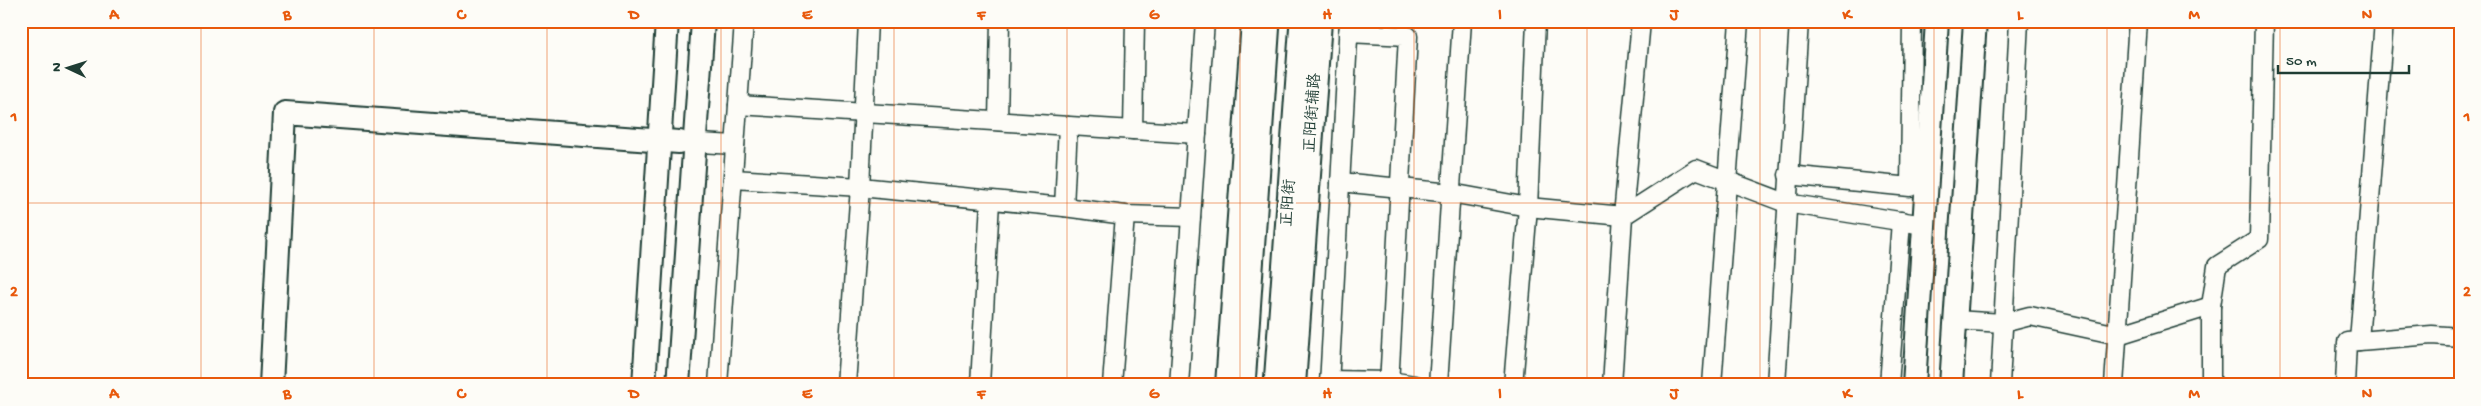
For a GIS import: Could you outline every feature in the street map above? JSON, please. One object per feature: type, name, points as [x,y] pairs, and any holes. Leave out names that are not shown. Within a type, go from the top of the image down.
[{"type":"main road","points":[[1242,385],[1267,21]]},
{"type":"main road","name":"正阳街","points":[[1277,385],[1303,21]]},
{"type":"street","points":[[667,21],[678,141],[678,385]]},
{"type":"street","points":[[644,385],[678,141],[703,21]]},
{"type":"street","points":[[718,385],[744,21]]},
{"type":"street","points":[[846,385],[860,187],[862,113],[868,21]]},
{"type":"street","points":[[998,121],[1000,21]]},
{"type":"street","points":[[1133,130],[1135,21]]},
{"type":"street","points":[[1179,385],[1205,21]]},
{"type":"street","points":[[1227,385],[1253,21]]},
{"type":"street","name":"正阳街辅路","points":[[1294,385],[1320,21]]},
{"type":"street","points":[[1438,385],[1462,21]]},
{"type":"street","points":[[1513,385],[1528,207],[1536,21]]},
{"type":"street","points":[[1612,385],[1623,216],[1641,21]]},
{"type":"street","points":[[1712,385],[1739,21]]},
{"type":"street","points":[[1776,385],[1799,21]]},
{"type":"street","points":[[1912,21],[1918,188],[1924,225],[1914,385]]},
{"type":"street","points":[[1918,188],[1938,21]]},
{"type":"street","points":[[1951,385],[1975,21]]},
{"type":"street","points":[[2000,385],[2019,21]]},
{"type":"street","points":[[2114,385],[2138,21]]},
{"type":"street","points":[[2211,385],[2210,306],[2217,266],[2258,239],[2264,21]]},
{"type":"street","points":[[2359,341],[2384,21]]},
{"type":"street","points":[[1390,383],[1398,188],[1408,36],[1349,27],[1329,382],[1415,385]]},
{"type":"street","points":[[738,105],[1197,134]]},
{"type":"street","points":[[271,385],[285,113],[735,145]]},
{"type":"street","points":[[1064,207],[1068,126]]},
{"type":"street","points":[[1340,182],[1451,194],[1528,207],[1623,216],[1696,169],[1786,203],[1924,225]]},
{"type":"street","points":[[1788,175],[1918,188]]},
{"type":"street","points":[[733,179],[860,187],[1064,207],[1125,215],[1191,217]]},
{"type":"street","points":[[980,385],[990,201]]},
{"type":"street","points":[[1112,385],[1125,215]]},
{"type":"street","points":[[1889,385],[1901,222]]},
{"type":"street","points":[[1955,320],[2003,323],[2030,316],[2118,335],[2210,306]]},
{"type":"street","points":[[2345,385],[2347,342],[2432,335],[2460,336]]}]
